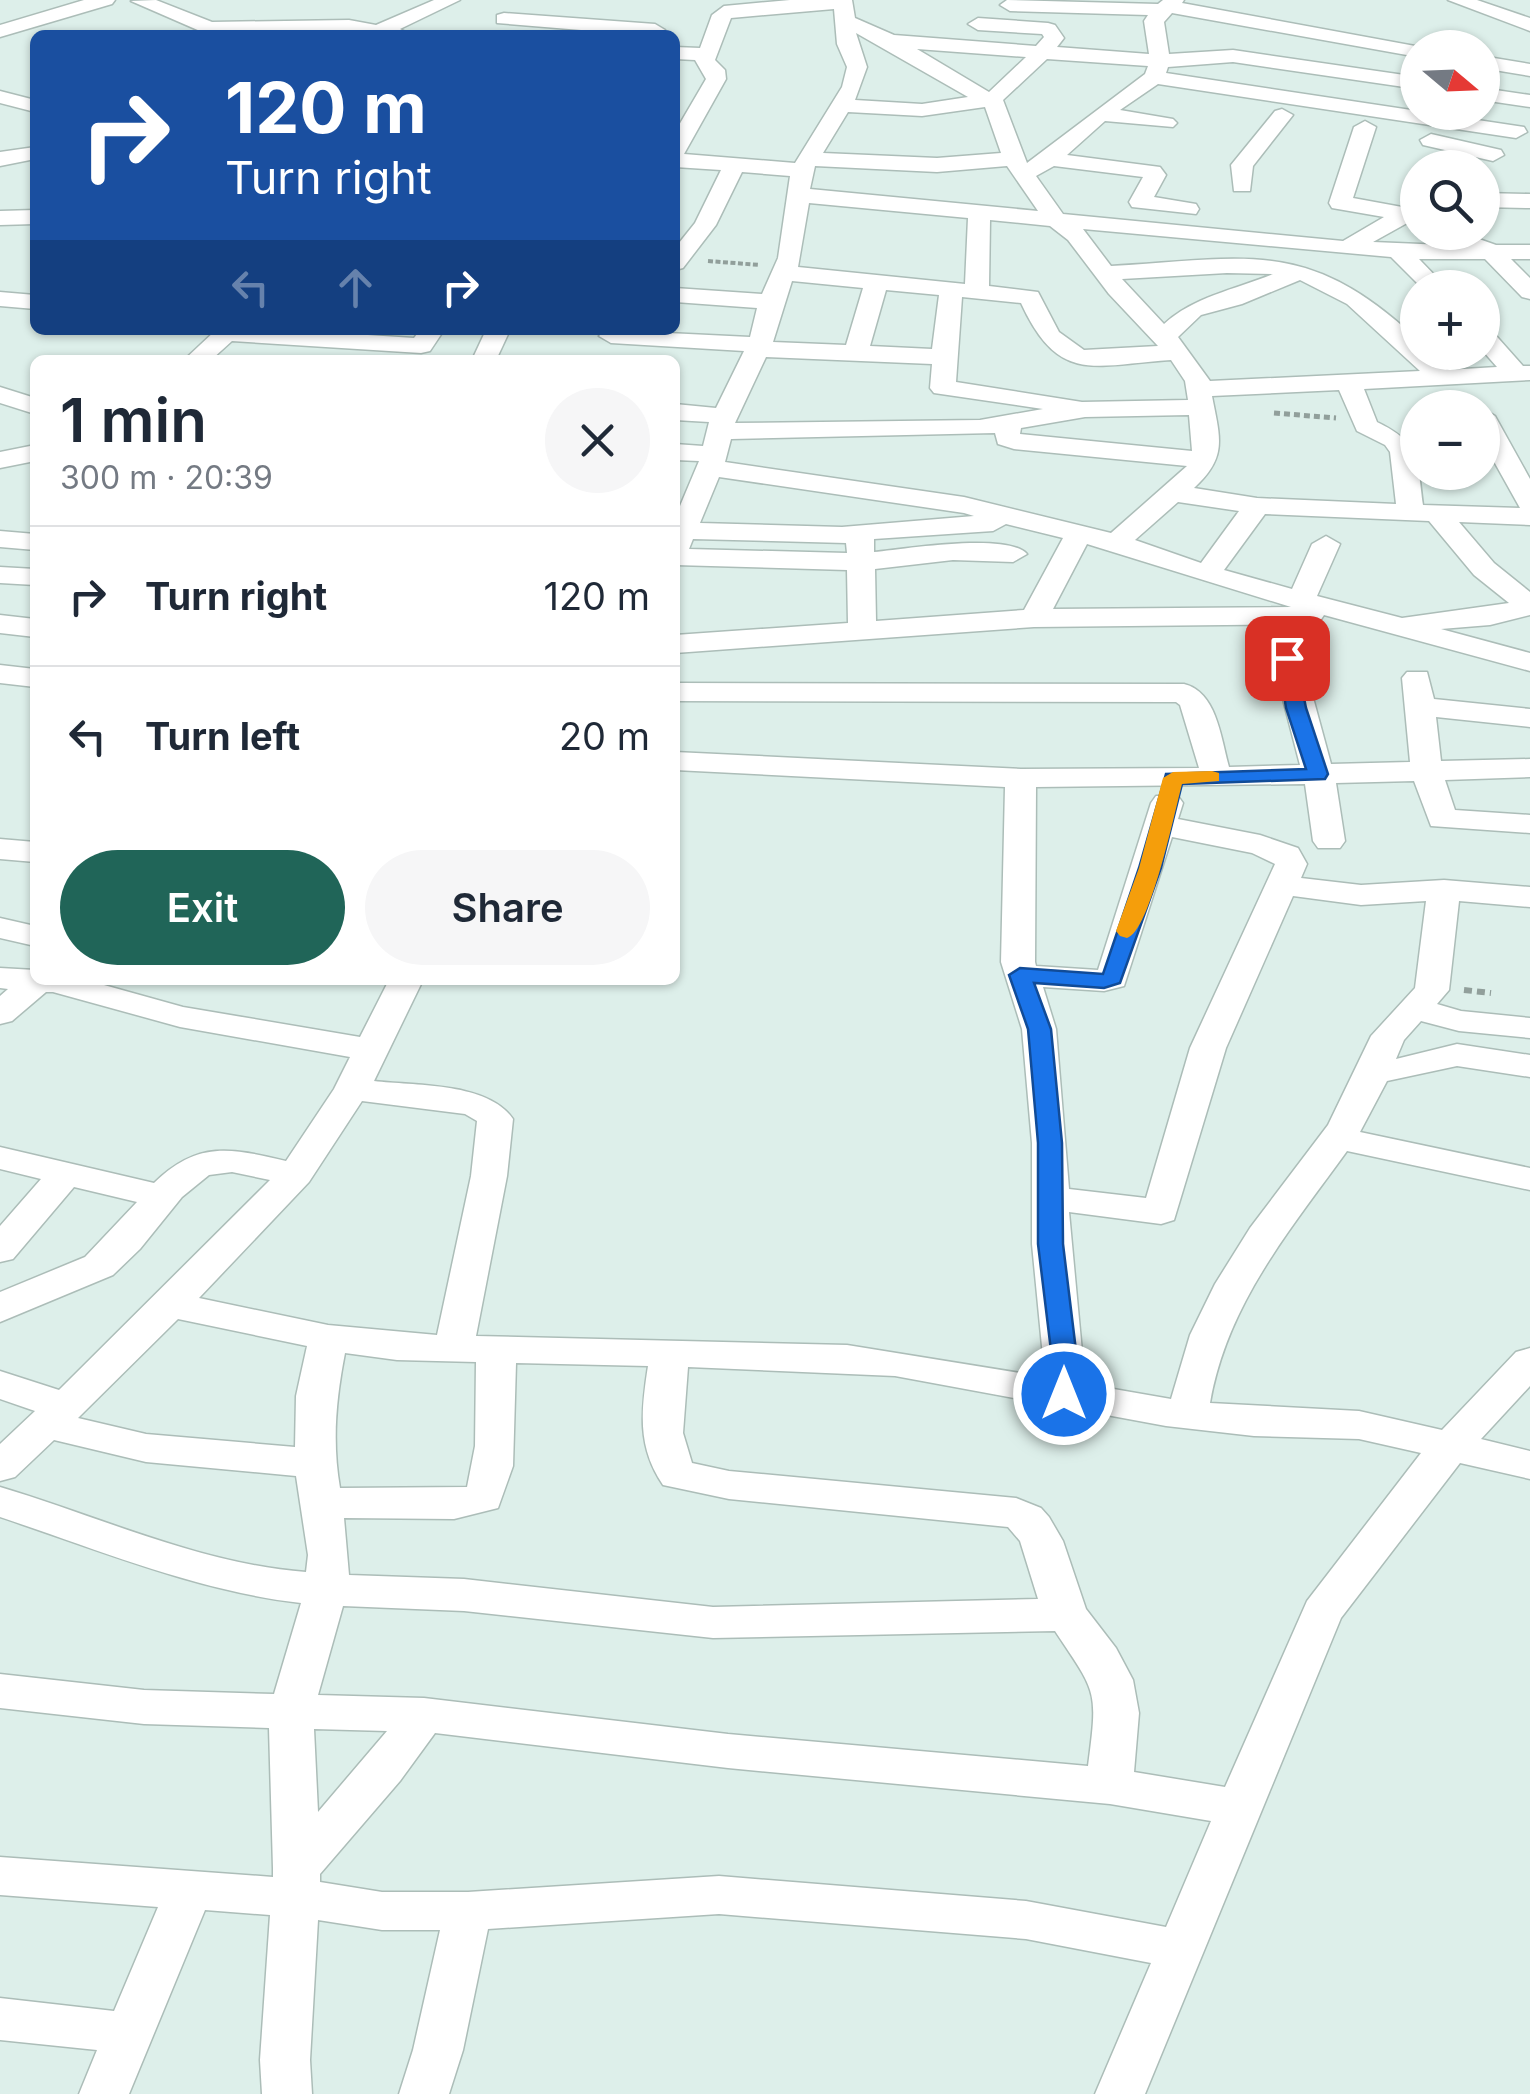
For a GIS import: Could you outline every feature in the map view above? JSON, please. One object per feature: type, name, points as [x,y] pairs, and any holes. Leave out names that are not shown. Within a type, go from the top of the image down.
[{"type":"street","points":[[0,31],[104,0]]},
{"type":"street","points":[[139,0],[150,0]]},
{"type":"street","points":[[139,0],[208,30]]},
{"type":"street","points":[[394,30],[450,0]]},
{"type":"street","points":[[1458,0],[1530,25]]},
{"type":"street","points":[[492,30],[504,19],[562,2]]},
{"type":"street","points":[[990,25],[989,4],[1162,5],[1400,48]]},
{"type":"street","points":[[1157,69],[1152,28],[1162,5]]},
{"type":"street","points":[[680,142],[716,79],[715,70],[704,62],[726,12],[844,10],[901,20]]},
{"type":"street","points":[[844,10],[944,76],[991,100],[1002,113],[1018,166],[1054,218],[1076,235],[1171,344],[1202,398],[1205,460],[1191,480],[1116,543]]},
{"type":"street","points":[[680,532],[759,347],[796,236],[804,175],[826,124],[852,87],[857,68],[847,44],[844,10]]},
{"type":"street","points":[[504,19],[657,27]]},
{"type":"street","points":[[0,20],[31,20]]},
{"type":"street","points":[[838,104],[922,110],[991,100],[1054,38],[1048,29],[959,23]]},
{"type":"street","points":[[220,30],[268,25],[343,30]]},
{"type":"street","points":[[888,40],[1157,69],[1523,127]]},
{"type":"street","points":[[0,42],[26,48]]},
{"type":"street","points":[[680,53],[708,56]]},
{"type":"street","points":[[1050,158],[1157,69],[1233,56],[1400,80]]},
{"type":"street","points":[[1500,65],[1530,70]]},
{"type":"street","points":[[1134,92],[1365,127],[1444,150]]},
{"type":"street","points":[[0,97],[30,105]]},
{"type":"street","points":[[1500,97],[1530,101]]},
{"type":"street","points":[[1102,114],[1166,123]]},
{"type":"street","points":[[1242,186],[1242,165],[1282,115]]},
{"type":"street","points":[[826,124],[936,128]]},
{"type":"street","points":[[1365,127],[1340,204],[1400,209]]},
{"type":"street","points":[[1500,154],[1523,127]]},
{"type":"street","points":[[0,159],[30,155]]},
{"type":"street","points":[[804,175],[936,165],[1018,166],[1050,158],[1152,172],[1155,175],[1140,202],[1207,210]]},
{"type":"street","points":[[680,161],[804,175],[979,212],[1399,252],[1530,252]]},
{"type":"street","points":[[680,256],[705,225],[734,166]]},
{"type":"street","points":[[0,196],[9,198],[0,215],[30,217]]},
{"type":"street","points":[[1500,200],[1530,200]]},
{"type":"street","points":[[979,212],[965,292],[945,312],[948,357],[944,388],[1040,398],[1085,409]]},
{"type":"street","points":[[785,270],[1032,298],[1048,335],[1060,348],[1080,358],[1171,344],[1193,310],[1234,299],[1298,272],[1400,217]]},
{"type":"street","points":[[1485,250],[1530,292]]},
{"type":"street","points":[[1399,252],[1418,270]]},
{"type":"street","points":[[1108,273],[1215,268],[1298,272],[1355,300],[1461,390]]},
{"type":"street","points":[[855,355],[876,282]]},
{"type":"street","points":[[680,295],[771,302]]},
{"type":"street","points":[[0,300],[30,302]]},
{"type":"street","points":[[202,355],[224,335]]},
{"type":"street","points":[[331,335],[421,346],[429,335]]},
{"type":"street","points":[[634,335],[855,355],[948,357]]},
{"type":"street","points":[[1500,351],[1523,373]]},
{"type":"street","points":[[680,451],[718,443],[1008,424],[1085,409],[1348,380],[1523,373]]},
{"type":"street","points":[[1348,380],[1368,429],[1394,440],[1403,452],[1425,515],[1530,606],[1471,618],[1379,624]]},
{"type":"street","points":[[0,395],[30,404]]},
{"type":"street","points":[[680,416],[718,443],[920,497],[1116,543],[1379,624],[1530,662]]},
{"type":"street","points":[[1008,424],[1010,440],[1205,460]]},
{"type":"street","points":[[1500,442],[1522,473],[1530,502]]},
{"type":"street","points":[[0,460],[30,453]]},
{"type":"street","points":[[1172,493],[1257,506],[1530,517]]},
{"type":"street","points":[[1207,574],[1257,506]]},
{"type":"street","points":[[860,548],[1016,520]]},
{"type":"street","points":[[1034,618],[1078,534]]},
{"type":"street","points":[[680,541],[1014,554]]},
{"type":"street","points":[[1300,601],[1326,544]]},
{"type":"street","points":[[860,548],[862,630]]},
{"type":"street","points":[[0,576],[30,577]]},
{"type":"street","points":[[680,644],[1034,618],[1346,614]]},
{"type":"street","points":[[0,624],[30,627]]},
{"type":"street","points":[[1287,658],[1296,708],[1318,774],[1329,841]]},
{"type":"street","points":[[0,674],[30,677]]},
{"type":"street","points":[[680,692],[1184,693],[1194,702],[1217,777]]},
{"type":"street","points":[[1530,718],[1419,693],[1426,770],[1442,820],[1530,824]]},
{"type":"street","points":[[680,761],[1021,778],[1530,768]]},
{"type":"street","points":[[1021,778],[1016,918],[1020,975],[1040,1029],[1052,1198],[1051,1244],[1066,1367],[1064,1394]]},
{"type":"street","points":[[1020,975],[1104,981],[1112,978],[1162,825],[1173,778]]},
{"type":"street","points":[[1052,1198],[1155,1213],[1163,1209],[1208,1048],[1292,861],[1279,851],[1162,825]]},
{"type":"street","points":[[0,850],[30,852]]},
{"type":"street","points":[[1283,885],[1361,895],[1444,890],[1530,897]]},
{"type":"street","points":[[1188,1415],[1192,1382],[1202,1354],[1240,1274],[1362,1101],[1388,1036],[1425,997],[1444,890]]},
{"type":"street","points":[[0,928],[30,935]]},
{"type":"street","points":[[0,978],[30,980]]},
{"type":"street","points":[[0,1014],[34,985]]},
{"type":"street","points":[[69,985],[125,1004],[212,1024],[372,1050]]},
{"type":"street","points":[[0,1466],[56,1416],[296,1174],[352,1089],[404,985]]},
{"type":"street","points":[[1425,997],[1459,1020],[1530,1028]]},
{"type":"street","points":[[1374,1066],[1388,1071],[1457,1055],[1530,1066]]},
{"type":"street","points":[[352,1089],[468,1104],[486,1109],[495,1119],[489,1176],[454,1348]]},
{"type":"street","points":[[1338,1138],[1530,1180]]},
{"type":"street","points":[[0,1158],[164,1197]]},
{"type":"street","points":[[0,1309],[38,1288],[102,1264],[188,1174],[212,1162],[296,1174]]},
{"type":"street","points":[[0,1250],[65,1174]]},
{"type":"street","points":[[169,1304],[328,1338],[398,1347],[895,1363],[1188,1415],[1360,1424],[1530,1465]]},
{"type":"street","points":[[287,2094],[286,2044],[297,1883],[291,1712],[327,1587],[329,1555],[318,1483],[316,1396],[328,1338]]},
{"type":"street","points":[[0,1384],[56,1416],[146,1448],[318,1483],[454,1504],[483,1498],[488,1487],[496,1427],[496,1348]]},
{"type":"street","points":[[670,1354],[662,1414],[668,1458],[678,1475],[729,1484],[1024,1514],[1037,1532],[1067,1614],[1098,1653],[1115,1693],[1110,1786]]},
{"type":"street","points":[[1120,2094],[1322,1612],[1452,1444],[1530,1361]]},
{"type":"street","points":[[0,1502],[246,1579],[464,1596],[695,1622],[982,1612],[1067,1614]]},
{"type":"street","points":[[0,1691],[144,1707],[424,1715],[728,1751],[1110,1786],[1240,1808]]},
{"type":"street","points":[[297,1883],[424,1715]]},
{"type":"street","points":[[0,1876],[189,1891],[297,1883],[382,1911],[468,1911],[718,1895],[1026,1920],[1180,1948]]},
{"type":"street","points":[[104,2094],[189,1891]]},
{"type":"street","points":[[424,2094],[438,2050],[468,1911]]},
{"type":"street","points":[[0,2019],[127,2033]]},
{"type":"path","points":[[680,260],[785,270]]},
{"type":"path","points":[[1202,398],[1362,420]]},
{"type":"path","points":[[1425,997],[1510,996]]},
{"type":"slow traffic","points":[[1127,931],[1150,868],[1173,778],[1212,777]]},
{"type":"route","points":[[1064,1394],[1066,1367],[1051,1244],[1050,1143],[1040,1029],[1020,975],[1110,981],[1150,868],[1173,778],[1318,774],[1296,708],[1287,658]]}]
